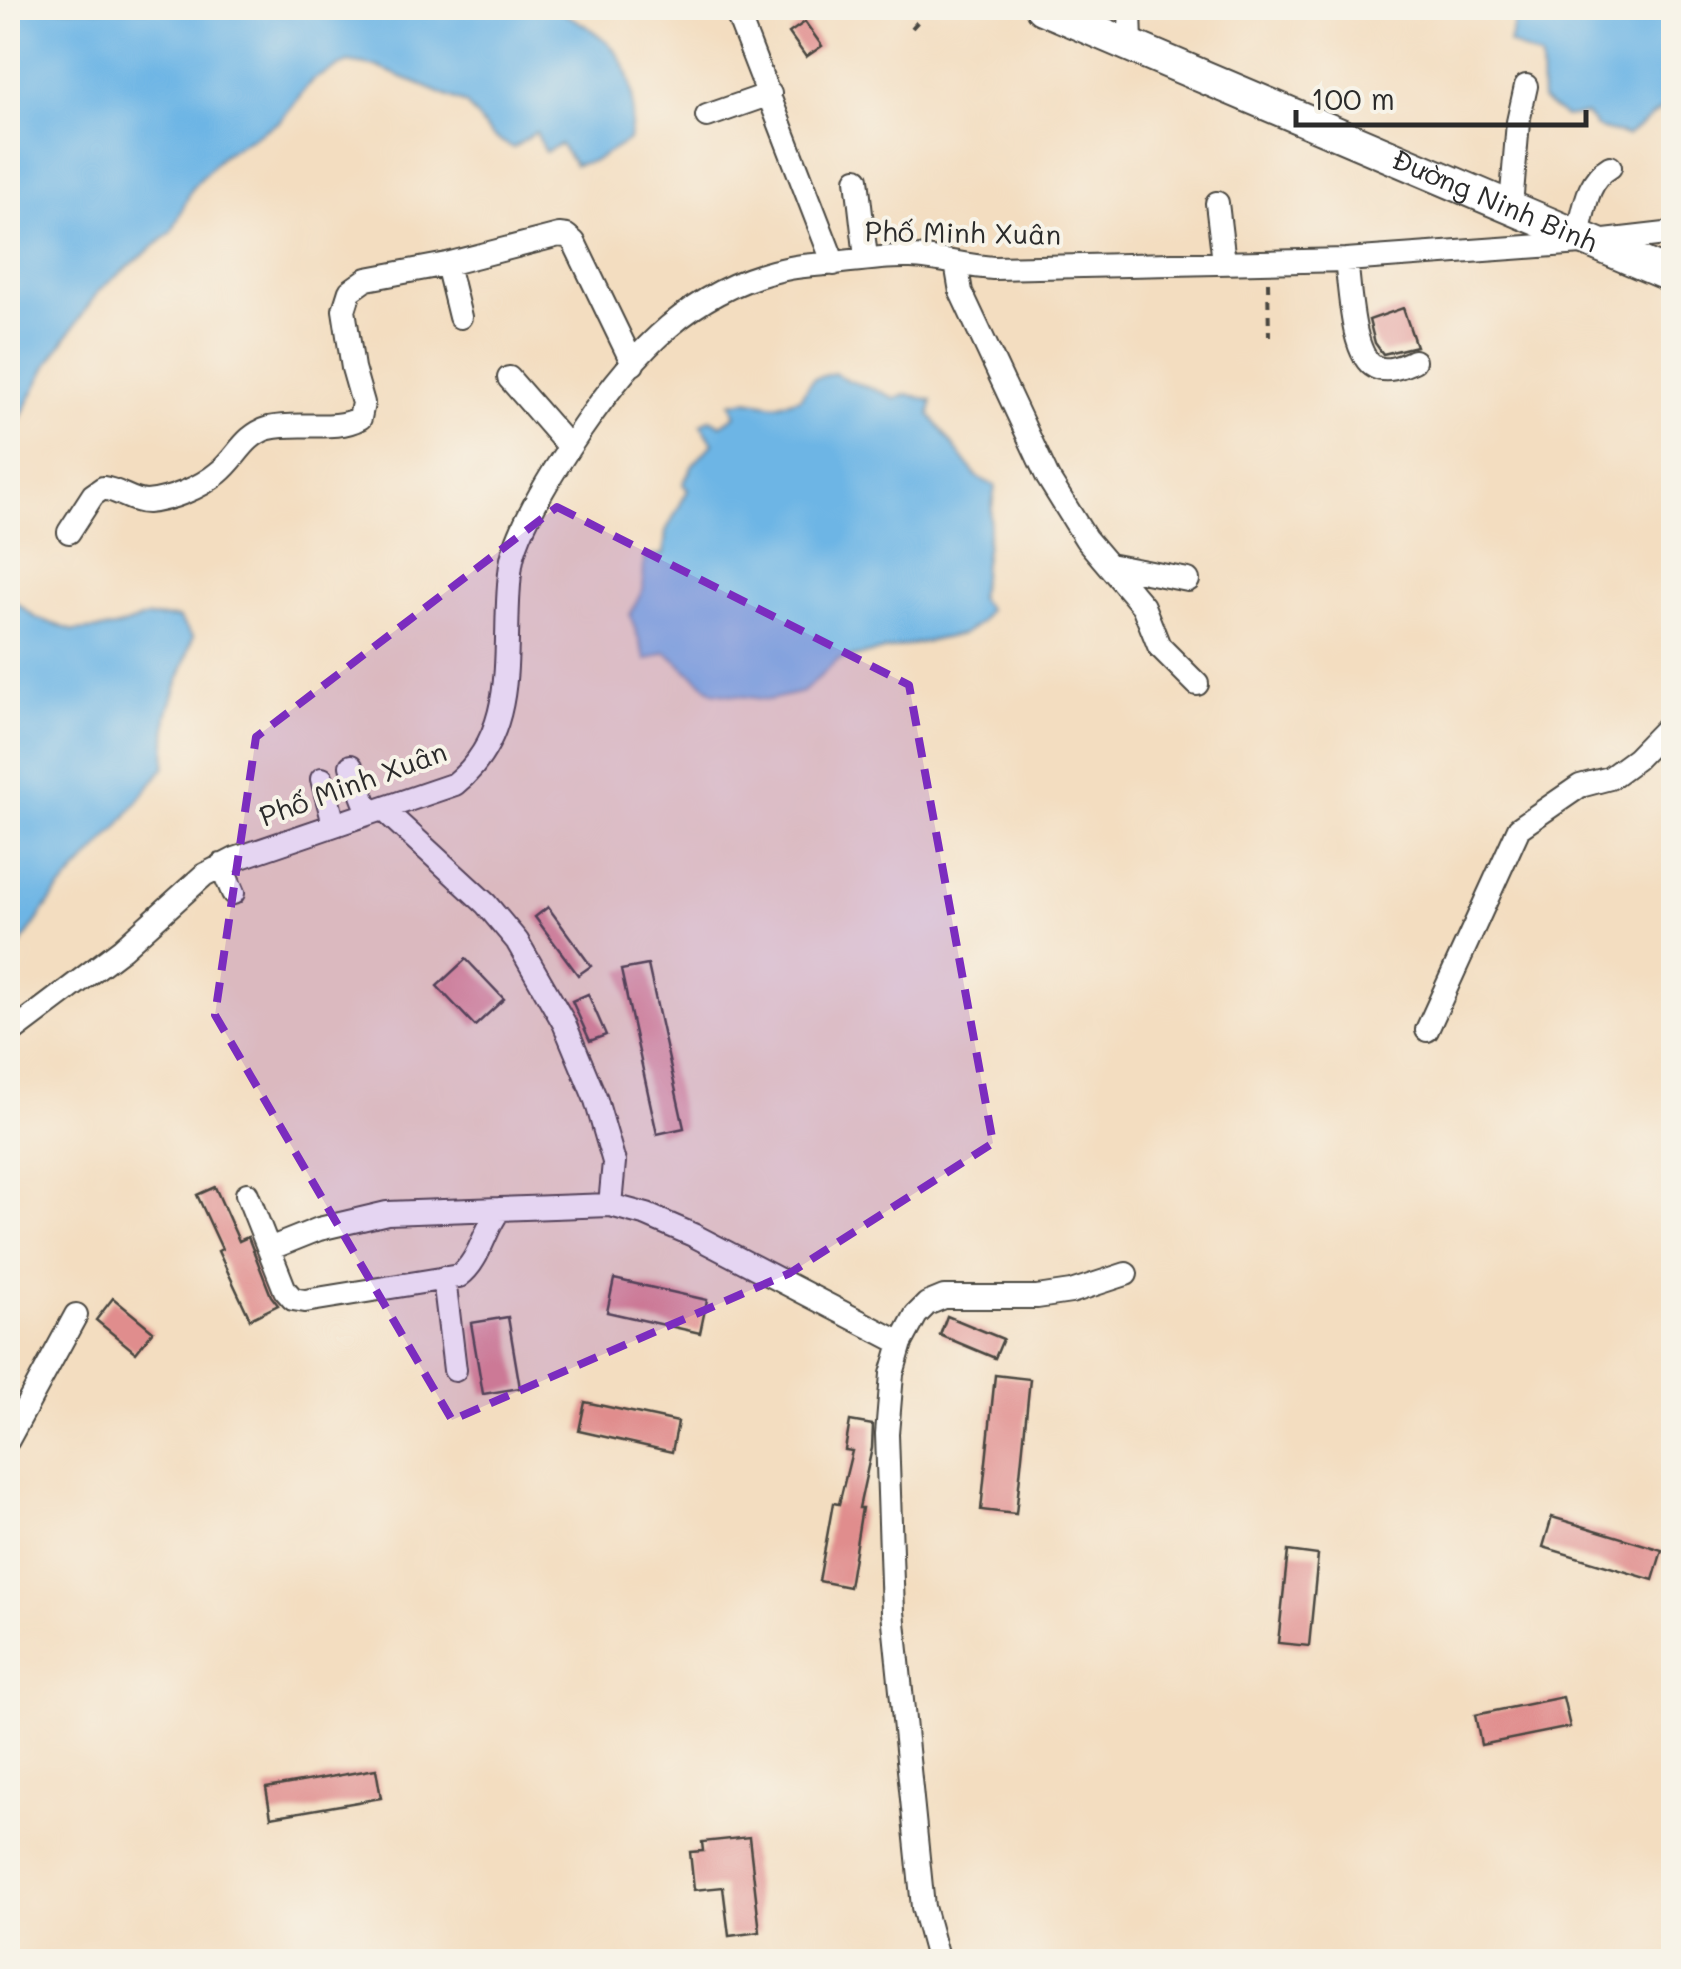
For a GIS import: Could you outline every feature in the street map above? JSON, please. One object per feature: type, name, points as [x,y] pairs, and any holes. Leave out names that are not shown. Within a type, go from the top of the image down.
[{"type":"highway","name":"Đường Ninh Bình","points":[[1042,8],[1674,277]]},
{"type":"street","points":[[735,8],[834,264]]},
{"type":"street","points":[[1130,8],[1132,45]]},
{"type":"street","points":[[1511,206],[1518,122],[1526,86]]},
{"type":"street","points":[[707,116],[770,94]]},
{"type":"street","points":[[1587,238],[1590,186],[1598,174],[1610,167]]},
{"type":"street","points":[[857,179],[866,258]]},
{"type":"street","points":[[1217,203],[1224,262]]},
{"type":"street","name":"Phố Minh Xuân","points":[[8,1035],[122,948],[204,875],[334,824],[455,784],[486,752],[503,704],[511,563],[521,534],[569,447],[600,402],[678,316],[710,294],[790,268],[866,258],[909,257],[993,268],[1346,260],[1674,233]]},
{"type":"street","points":[[69,532],[93,495],[103,488],[140,502],[152,501],[192,489],[218,473],[247,439],[260,432],[291,426],[349,424],[360,418],[363,403],[344,310],[350,292],[367,279],[567,236],[574,242],[633,364]]},
{"type":"street","points":[[1346,260],[1356,338],[1363,356],[1373,367],[1386,370],[1414,360]]},
{"type":"street","points":[[956,263],[961,292],[1048,478],[1086,538],[1143,606],[1158,646],[1197,684]]},
{"type":"street","points":[[447,264],[460,316]]},
{"type":"street","points":[[509,378],[569,447]]},
{"type":"street","points":[[1109,564],[1188,580]]},
{"type":"street","points":[[1427,1030],[1519,828],[1580,786],[1610,778],[1636,759],[1674,720]]},
{"type":"street","points":[[351,766],[376,811],[486,904],[518,941],[564,1023],[596,1100],[614,1162],[610,1205]]},
{"type":"street","points":[[322,779],[334,824]]},
{"type":"street","points":[[221,866],[233,893]]},
{"type":"street","points":[[247,1194],[284,1290],[293,1299],[306,1301],[459,1276],[470,1268],[487,1226],[500,1209]]},
{"type":"street","points":[[268,1249],[318,1229],[387,1213],[610,1205],[648,1215],[693,1235],[901,1343]]},
{"type":"street","points":[[938,1962],[923,1907],[893,1612],[888,1434],[892,1374],[901,1343],[926,1304],[944,1297],[1037,1298],[1071,1292],[1126,1274]]},
{"type":"street","points":[[444,1278],[455,1370]]},
{"type":"street","points":[[8,1440],[76,1315]]},
{"type":"path","points":[[912,28],[930,8]]},
{"type":"path","points":[[1267,262],[1270,336]]},
{"type":"highlighted area","points":[[557,507],[909,685],[993,1143],[790,1273],[452,1420],[215,1015],[256,737]]},
{"type":"water","points":[[8,8],[553,8],[594,31],[620,58],[632,93],[629,140],[596,160],[575,165],[560,144],[545,152],[536,132],[513,148],[492,136],[466,104],[378,67],[348,62],[312,80],[280,121],[223,155],[192,188],[172,232],[99,290],[48,364],[8,442]]},
{"type":"water","points":[[1518,8],[1673,8],[1673,117],[1665,106],[1627,136],[1596,127],[1586,114],[1565,117],[1542,100],[1541,59],[1509,43]]},
{"type":"water","points":[[834,373],[895,399],[907,394],[932,401],[930,415],[977,477],[995,486],[979,598],[988,610],[979,623],[963,634],[838,660],[803,692],[769,700],[713,692],[666,652],[646,660],[630,615],[643,589],[644,557],[664,554],[666,531],[688,490],[683,484],[693,465],[713,443],[701,425],[710,419],[721,425],[736,415],[731,403],[746,400],[776,405],[800,398],[813,379]]},
{"type":"water","points":[[8,596],[36,618],[74,631],[114,628],[147,617],[178,618],[193,637],[167,715],[165,766],[117,828],[55,895],[8,962]]},
{"type":"building","points":[[805,22],[822,46],[806,57],[789,33]]},
{"type":"building","points":[[1403,308],[1416,346],[1383,354],[1375,343],[1369,320]]},
{"type":"building","points":[[548,907],[591,966],[578,975],[535,917]]},
{"type":"building","points":[[466,959],[504,999],[475,1026],[437,986]]},
{"type":"building","points":[[648,965],[684,1128],[657,1134],[621,970]]},
{"type":"building","points":[[588,994],[606,1035],[590,1041],[572,1001]]},
{"type":"building","points":[[215,1187],[239,1241],[248,1237],[278,1305],[250,1319],[197,1195]]},
{"type":"building","points":[[614,1279],[707,1300],[700,1333],[607,1312]]},
{"type":"building","points":[[113,1298],[153,1331],[136,1353],[96,1320]]},
{"type":"building","points":[[947,1316],[1003,1339],[995,1358],[940,1335]]},
{"type":"building","points":[[508,1317],[520,1388],[483,1394],[471,1323]]},
{"type":"building","points":[[995,1375],[1030,1379],[1016,1514],[981,1510]]},
{"type":"building","points":[[585,1402],[678,1422],[672,1452],[579,1431]]},
{"type":"building","points":[[850,1421],[873,1425],[849,1587],[819,1581],[833,1503],[839,1504],[852,1451],[845,1450]]},
{"type":"building","points":[[1552,1517],[1662,1550],[1653,1580],[1543,1547]]},
{"type":"building","points":[[1288,1551],[1318,1555],[1309,1646],[1278,1643]]},
{"type":"building","points":[[1563,1697],[1570,1727],[1481,1745],[1475,1715]]},
{"type":"building","points":[[376,1769],[381,1798],[271,1817],[266,1788]]},
{"type":"building","points":[[749,1837],[760,1932],[729,1936],[723,1887],[694,1890],[690,1852],[703,1851],[702,1842]]}]
